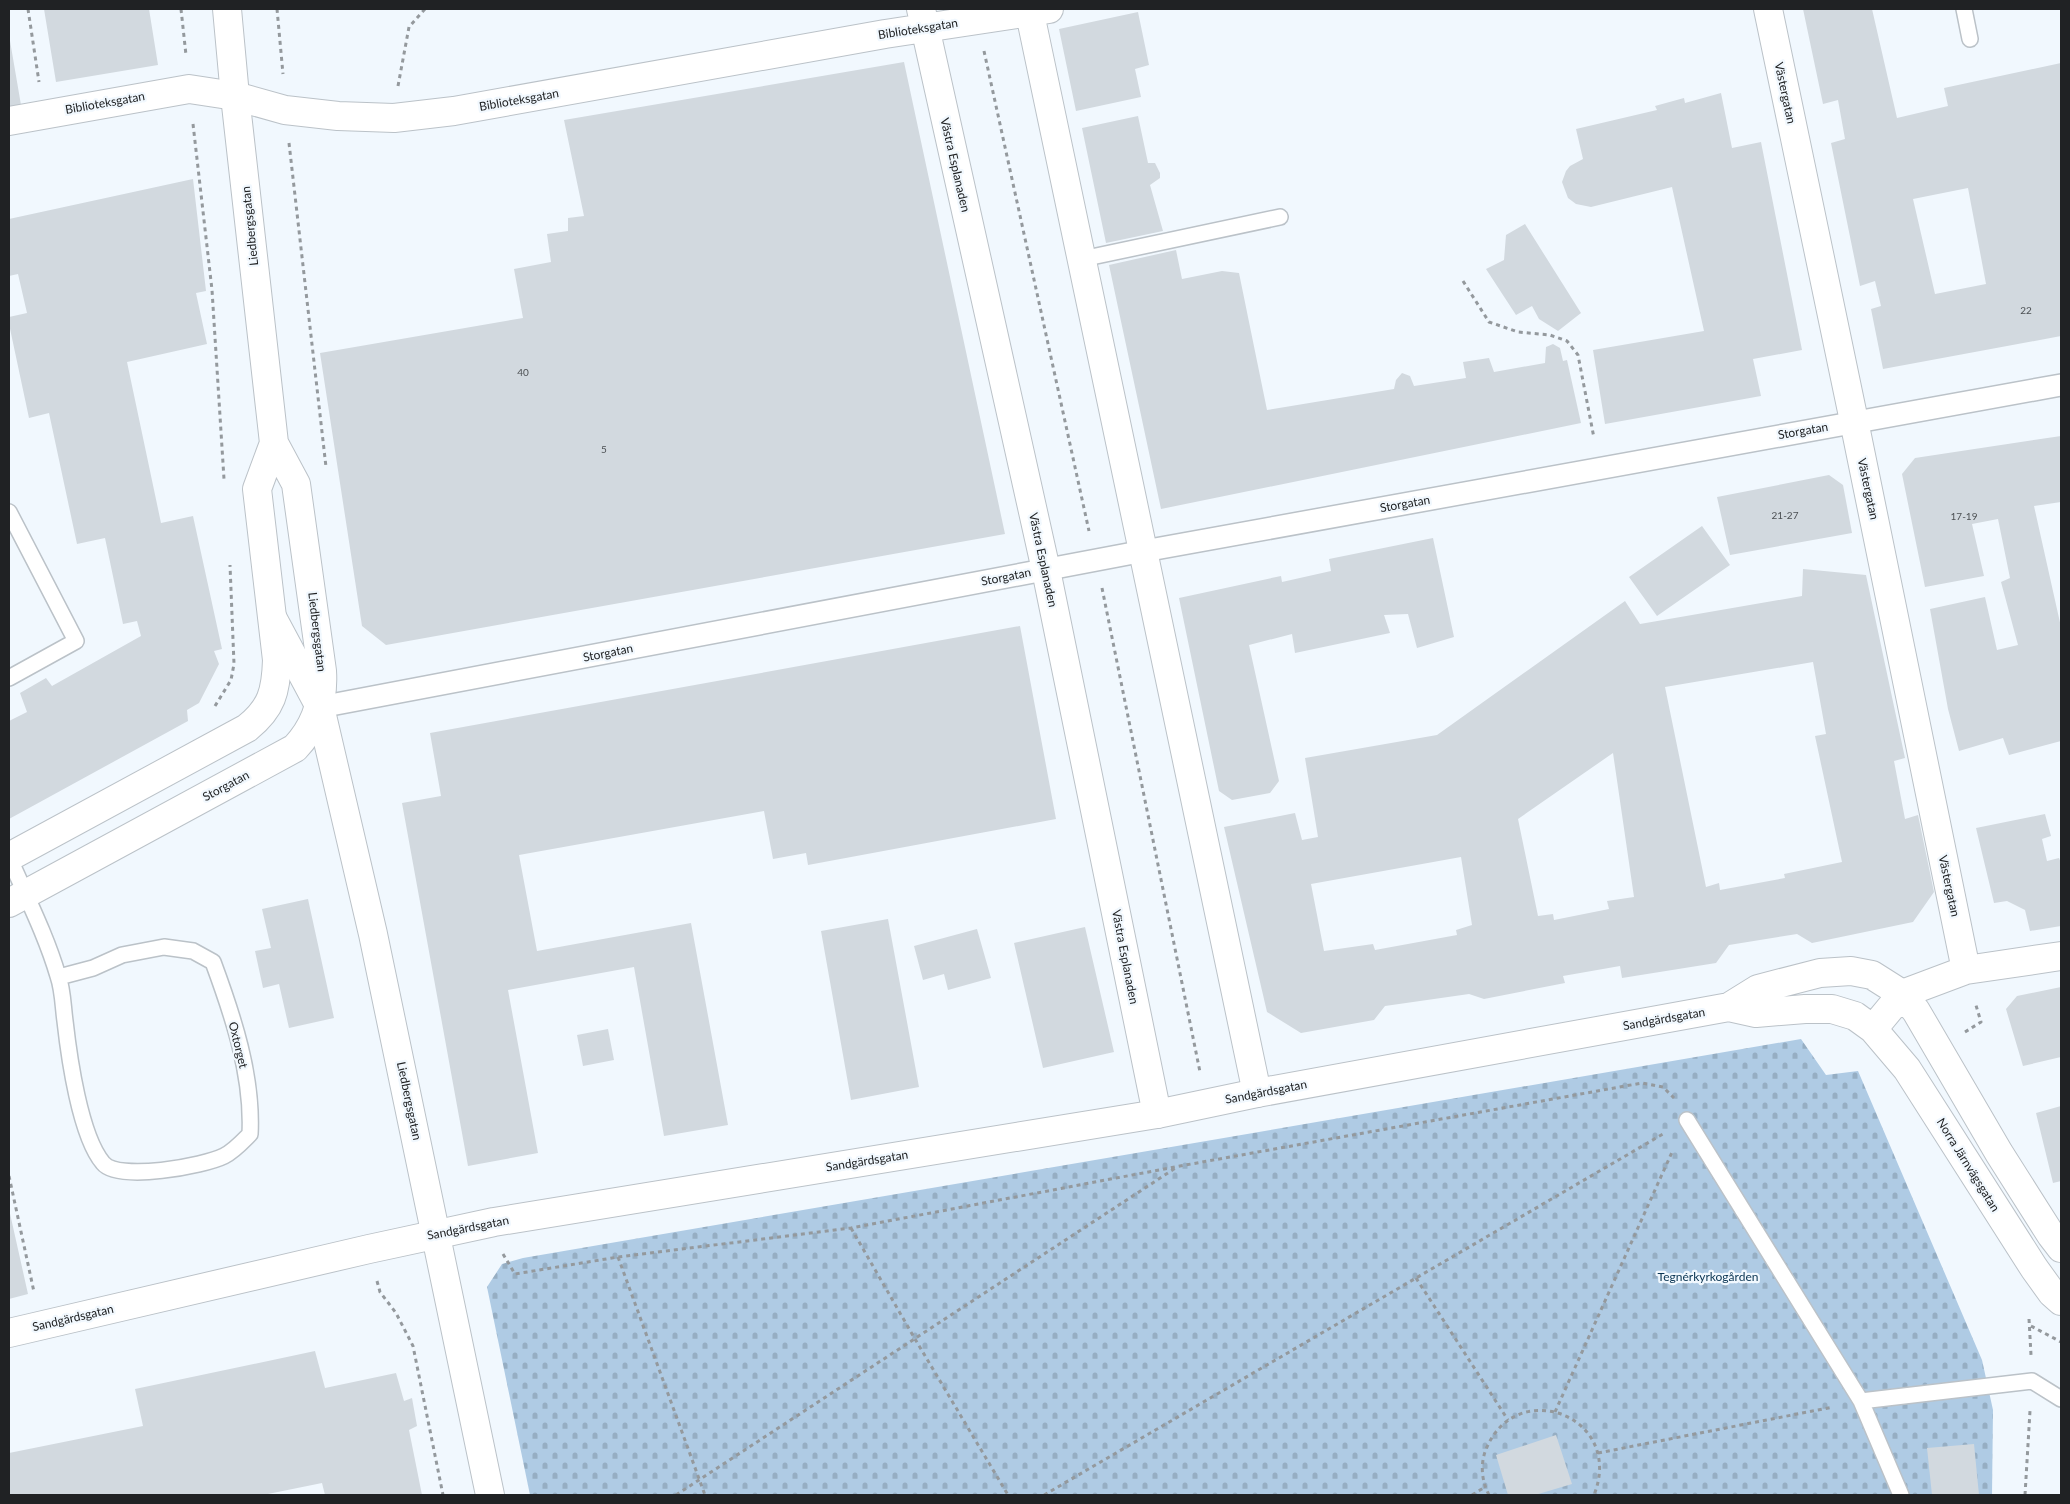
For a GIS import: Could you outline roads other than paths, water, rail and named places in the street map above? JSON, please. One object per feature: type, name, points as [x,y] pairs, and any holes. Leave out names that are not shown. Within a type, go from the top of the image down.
[{"type":"street","name":"Liedbergsgatan","points":[[227,9],[274,443],[296,484],[322,671],[323,684],[320,708]]},
{"type":"street","name":"Västergatan","points":[[1768,9],[1966,970]]},
{"type":"street","name":"Biblioteksgatan","points":[[9,121],[189,89],[235,96],[285,110],[338,116],[394,118],[454,112],[923,18],[1036,10]]},
{"type":"street","points":[[1036,10],[1082,259],[1258,1093]]},
{"type":"street","name":"Västra Esplanaden","points":[[923,18],[1046,570],[1156,1114]]},
{"type":"street","name":"Storgatan","points":[[17,899],[283,756],[303,740],[320,708],[1144,551],[2061,385]]},
{"type":"street","name":"Liedbergsgatan","points":[[9,857],[247,728],[263,713],[273,696],[277,660],[270,614],[257,489],[274,443]]},
{"type":"street","name":"Liedbergsgatan","points":[[270,614],[320,708],[374,934],[490,1495]]},
{"type":"street","points":[[1873,1029],[1902,994],[1966,970],[2061,956]]},
{"type":"street","name":"Sandgärdsgatan","points":[[1729,1008],[1758,989],[1820,973],[1852,971],[1872,975],[1902,994]]},
{"type":"street","points":[[1902,994],[1916,1011],[1974,1106],[1999,1153],[2061,1248]]},
{"type":"street","name":"Sandgärdsgatan","points":[[9,1333],[369,1248],[494,1222],[1156,1114],[1258,1093],[1729,1008],[1756,1013],[1805,1008],[1832,1009],[1855,1016],[1873,1029]]},
{"type":"street","name":"Norra Järnvägsgatan","points":[[1873,1029],[1907,1069],[2034,1268],[2061,1302]]},
{"type":"lane","points":[[1964,9],[1970,39]]},
{"type":"lane","points":[[1082,259],[1280,217]]},
{"type":"lane","points":[[9,512],[76,642],[9,678]]},
{"type":"lane","points":[[9,857],[17,899],[59,977]]},
{"type":"lane","name":"Oxtorget","points":[[164,947],[193,950],[213,962],[237,1036],[251,1112],[250,1134],[223,1156],[177,1168],[139,1173],[120,1171],[104,1165],[93,1146],[85,1124],[67,1038],[59,977],[93,968],[131,954],[164,947]]},
{"type":"lane","points":[[1686,1120],[1861,1401],[1901,1495]]},
{"type":"lane","points":[[1861,1401],[2032,1380],[2061,1399]]},
{"type":"park label","name":"Tegnérkyrkogården","points":[[1708,1277]]}]
